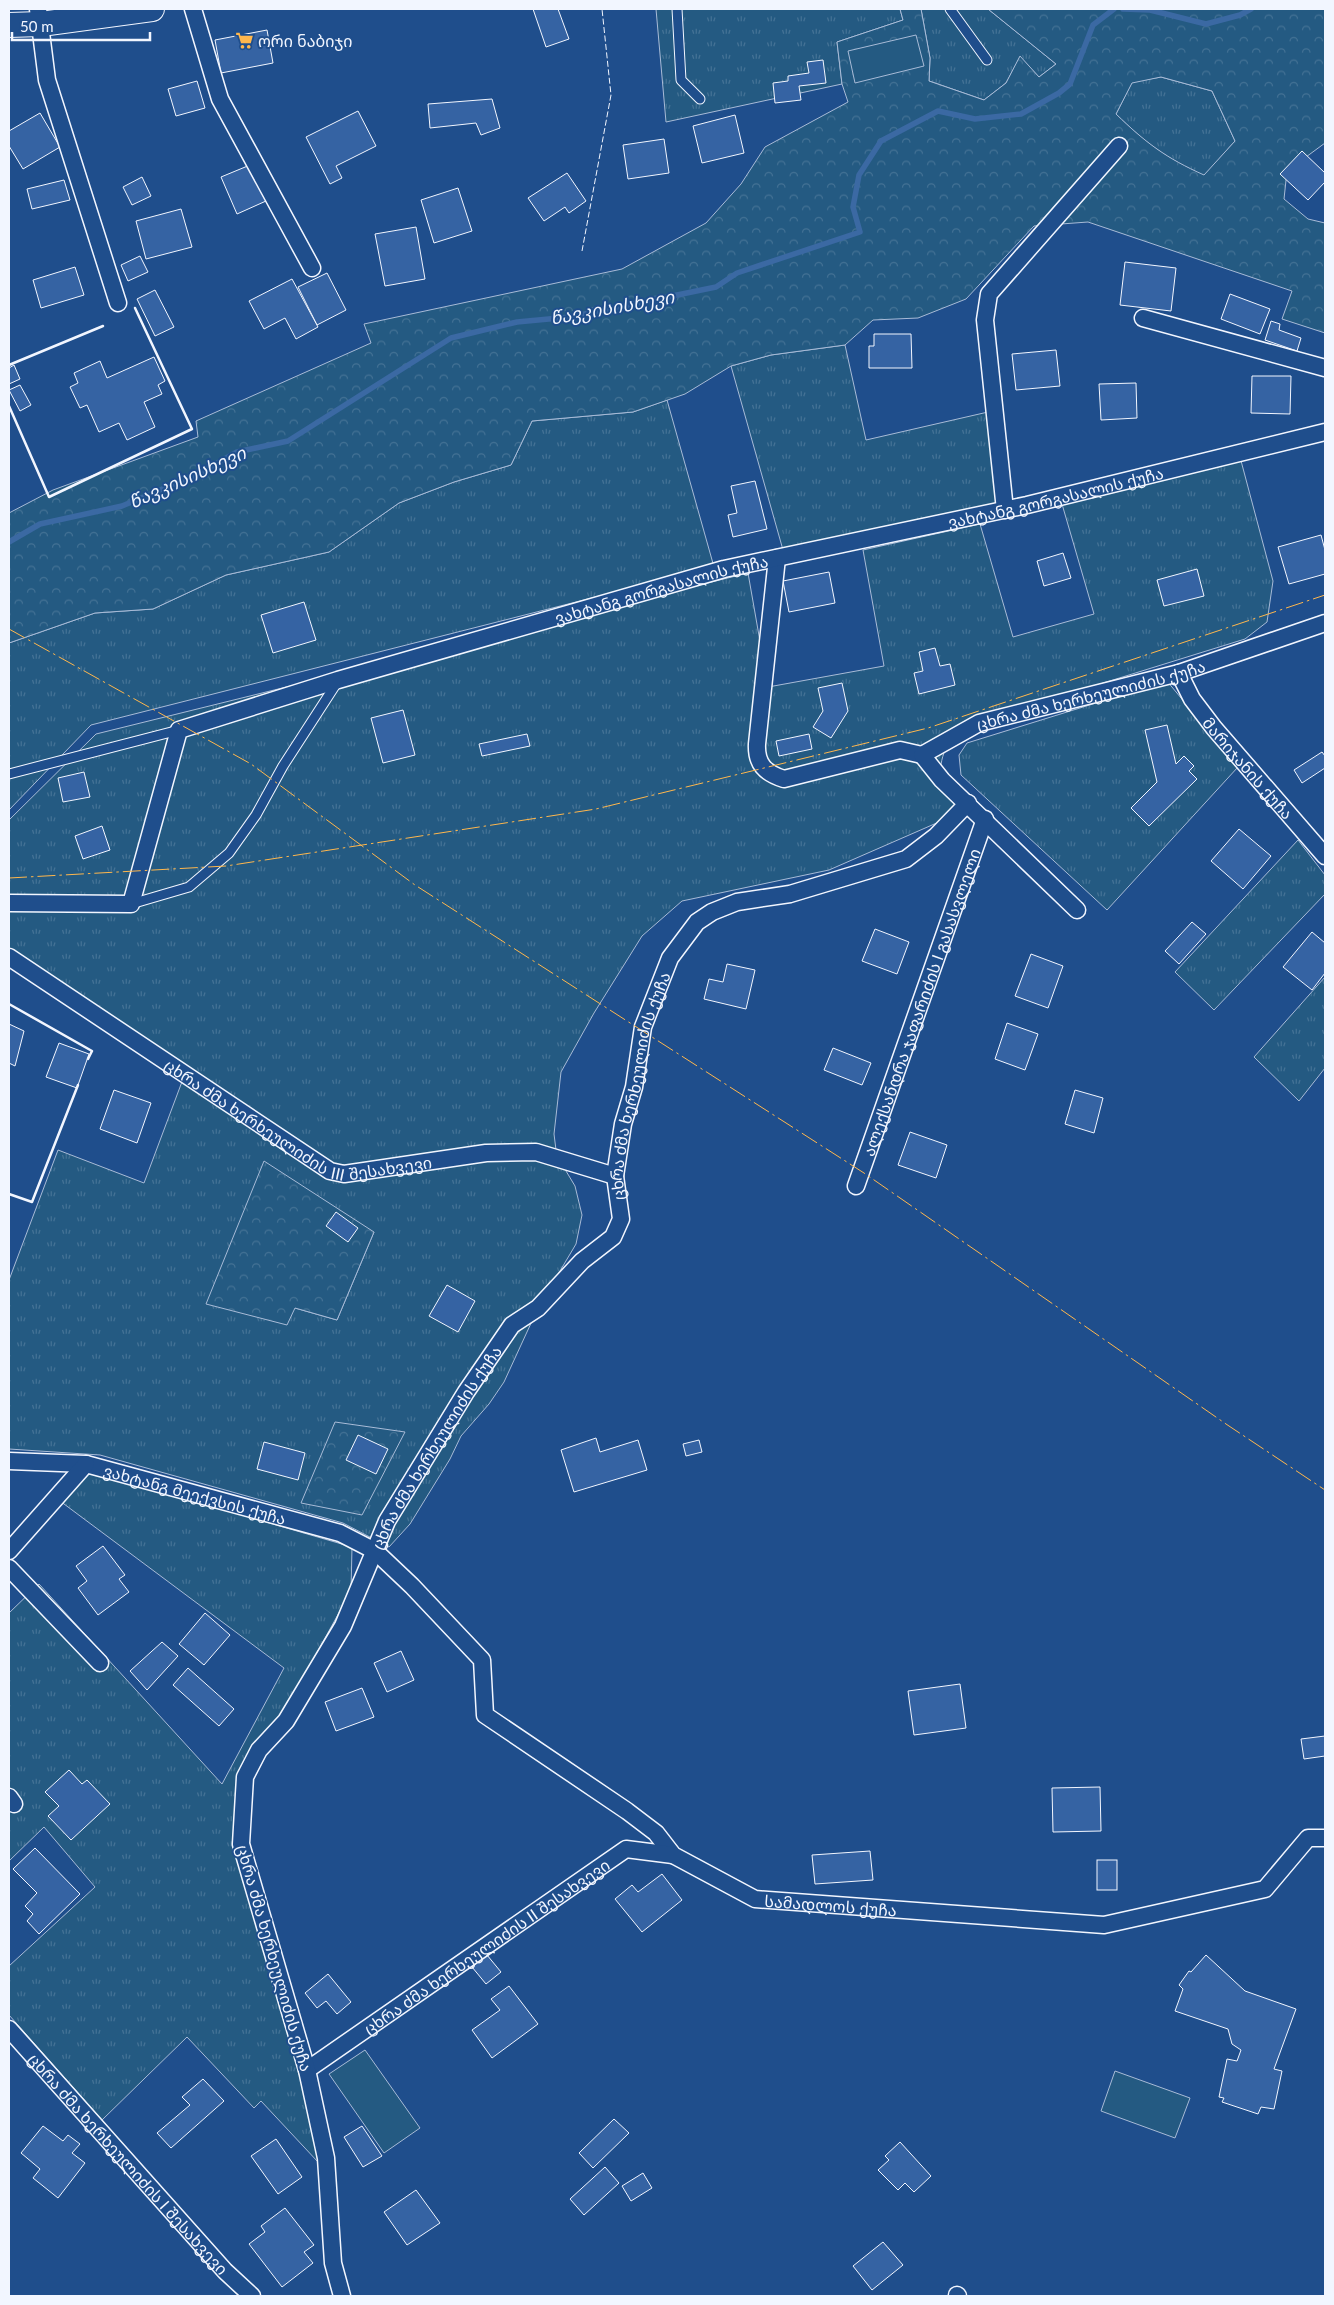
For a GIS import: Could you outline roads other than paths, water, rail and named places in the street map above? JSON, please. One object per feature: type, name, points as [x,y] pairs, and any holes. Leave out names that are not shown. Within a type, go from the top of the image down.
[{"type":"main road","points":[[9,25],[39,16],[152,9]]},
{"type":"street","points":[[193,9],[220,99],[232,125],[312,268]]},
{"type":"street","points":[[39,16],[47,80],[118,303]]},
{"type":"street","points":[[1005,510],[985,320],[989,294],[1120,146]]},
{"type":"street","points":[[1143,318],[1325,368]]},
{"type":"street","name":"ვახტანგ გორგასალის ქუჩა","points":[[179,730],[338,680],[724,569],[1005,510],[1325,432]]},
{"type":"street","points":[[777,558],[756,744],[756,755],[762,768],[772,775],[784,779],[900,750],[922,755],[942,780],[985,819],[1077,910]]},
{"type":"street","name":"ცხრა ძმა ხერხეულიძის ქუჩა","points":[[922,755],[979,723],[1179,673],[1325,623]]},
{"type":"street","name":"მარიჯანის ქუჩა","points":[[1179,673],[1192,699],[1214,728],[1325,856]]},
{"type":"street","points":[[9,903],[131,904],[179,730]]},
{"type":"street","name":"ცხრა ძმა ხერხეულიძის ქუჩა","points":[[342,2296],[334,2263],[326,2158],[307,2070],[241,1844],[244,1777],[259,1750],[286,1722],[343,1626],[387,1521],[426,1454],[512,1325],[538,1308],[582,1261],[613,1237],[621,1219],[615,1176],[621,1134],[634,1087],[644,1027],[670,958],[697,922],[712,912],[737,902],[790,894],[906,859],[936,836],[968,803]]},
{"type":"street","name":"ალექსანდრა ჯაფარიძის I გასასვლელი","points":[[856,1186],[985,819]]},
{"type":"street","name":"ცხრა ძმა ხერხეულიძის III შესახვევი","points":[[9,957],[330,1171],[344,1174],[406,1167],[486,1153],[536,1152],[615,1176]]},
{"type":"street","name":"ვახტანგ მეექვსის ქუჩა","points":[[9,1461],[86,1464],[340,1533],[375,1551]]},
{"type":"street","points":[[9,1551],[86,1464]]},
{"type":"street","name":"სამადლოს ქუჩა","points":[[375,1551],[412,1586],[482,1660],[485,1715],[633,1815],[656,1833],[673,1855],[754,1899],[1104,1925],[1265,1889],[1308,1838],[1325,1838]]},
{"type":"street","points":[[9,1568],[100,1663]]},
{"type":"street","name":"ცხრა ძმა ხერხეულიძის II შესახვევი","points":[[307,2070],[626,1849],[673,1855]]},
{"type":"street","name":"ცხრა ძმა ხერხეულიძის I შესახვევი","points":[[9,2029],[219,2264],[252,2296]]},
{"type":"lane","points":[[677,9],[681,80],[700,99]]},
{"type":"lane","points":[[950,9],[987,60]]},
{"type":"lane","points":[[131,904],[189,887],[229,854],[256,815],[283,766],[338,680]]},
{"type":"lane","points":[[9,774],[179,730]]},
{"type":"waterway","name":"წავკისისხევი","points":[[9,542],[40,524],[122,506],[198,474],[237,452],[288,441],[451,338],[517,322],[570,317],[716,287],[737,273],[860,232],[853,207],[859,175],[881,141],[938,111],[975,119],[1021,114],[1059,93],[1070,84],[1093,25],[1114,9]]},
{"type":"waterway","name":"წავკისისხევი","points":[[1123,9],[1150,10],[1206,24],[1240,15],[1251,9]]},
{"type":"place","name":"ორი ნაბიჯი","points":[[244,40]]}]
